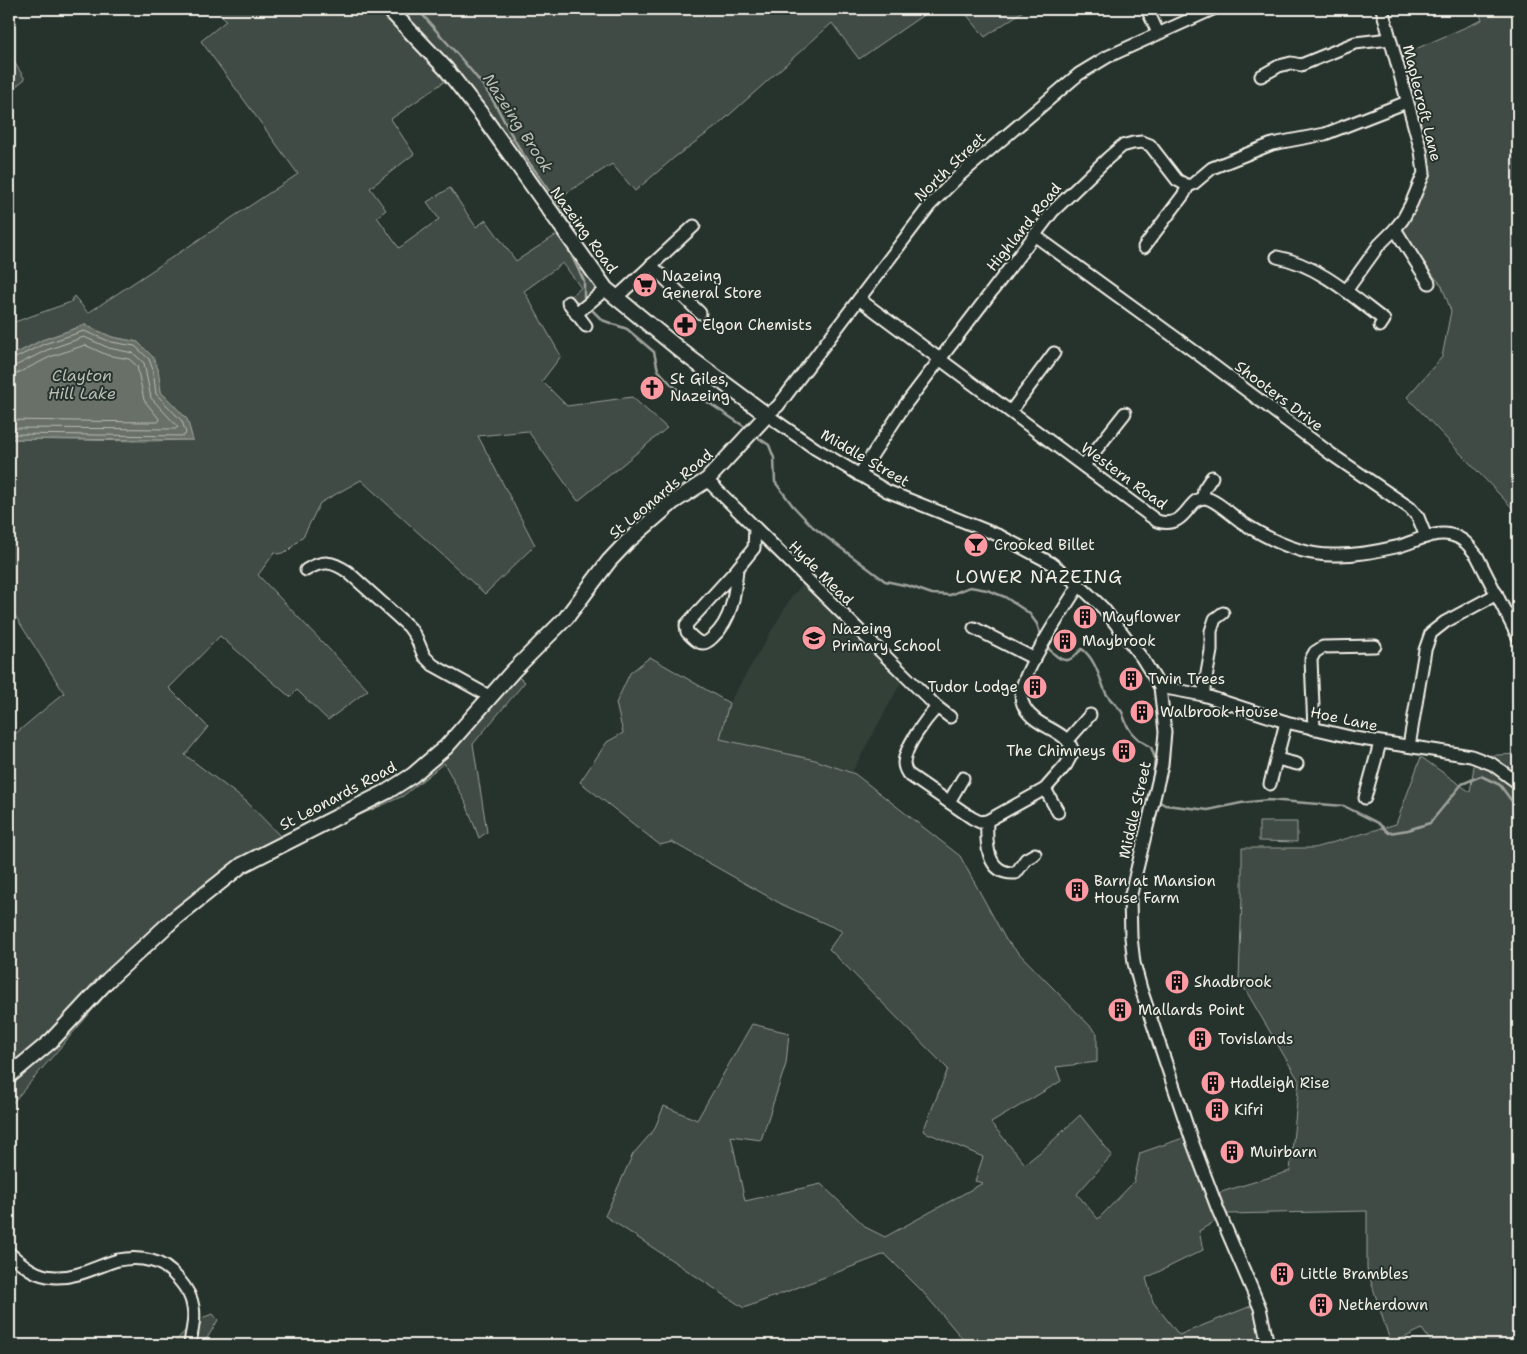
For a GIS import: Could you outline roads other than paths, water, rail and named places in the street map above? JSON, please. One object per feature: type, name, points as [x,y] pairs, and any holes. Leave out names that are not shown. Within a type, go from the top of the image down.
[{"type":"main road","name":"Nazeing Road","points":[[390,9],[446,69],[482,115],[612,293],[690,358],[767,415]]},
{"type":"main road","name":"St Leonards Road","points":[[9,1076],[51,1041],[108,980],[175,918],[242,865],[388,791],[413,775],[446,746],[490,696],[566,618],[609,561],[627,542],[673,502],[707,480],[767,415]]},
{"type":"street","points":[[1147,9],[1158,33]]},
{"type":"street","name":"North Street","points":[[767,415],[778,406],[930,205],[990,149],[1079,74],[1107,57],[1213,9]]},
{"type":"street","name":"Maplecroft Lane","points":[[1346,291],[1379,245],[1395,229],[1411,204],[1424,173],[1422,151],[1382,9]]},
{"type":"street","points":[[1261,76],[1279,66],[1291,63],[1301,65],[1355,43],[1390,39]]},
{"type":"street","points":[[1144,247],[1188,186],[1212,168],[1272,144],[1325,134],[1407,102]]},
{"type":"street","name":"Highland Road","points":[[859,475],[905,405],[1034,235],[1059,204],[1122,146],[1142,142],[1150,145],[1177,180],[1188,186]]},
{"type":"street","points":[[576,314],[612,293],[651,266],[694,226]]},
{"type":"street","points":[[1395,229],[1429,283]]},
{"type":"street","name":"Shooters Drive","points":[[1034,235],[1198,354],[1331,454],[1410,508],[1418,517],[1426,537]]},
{"type":"street","points":[[1277,257],[1295,261],[1328,278],[1385,320]]},
{"type":"street","points":[[651,266],[700,313]]},
{"type":"street","name":"Western Road","points":[[859,299],[1157,521],[1166,524],[1175,522],[1197,500],[1203,498]]},
{"type":"street","points":[[568,302],[586,326]]},
{"type":"street","points":[[1011,411],[1054,353]]},
{"type":"street","points":[[1084,465],[1124,413]]},
{"type":"street","name":"Middle Street","points":[[767,415],[859,475],[894,494],[973,524],[1051,563],[1079,585],[1104,609],[1142,658],[1160,687],[1165,732],[1162,765],[1130,898],[1134,963],[1192,1141],[1218,1210],[1260,1308],[1268,1345]]},
{"type":"street","points":[[1212,477],[1204,489],[1203,498],[1210,499],[1243,523],[1271,539],[1309,552],[1329,555],[1351,555],[1400,546],[1426,537],[1444,534],[1461,538],[1477,556],[1518,637]]},
{"type":"street","name":"Hyde Mead","points":[[707,480],[937,707],[950,717]]},
{"type":"street","points":[[737,569],[732,605],[724,626],[708,642],[702,643],[696,640],[687,632],[686,625],[754,548],[755,528]]},
{"type":"street","points":[[754,548],[775,547]]},
{"type":"street","points":[[306,570],[317,564],[327,562],[343,568],[409,627],[416,637],[424,656],[433,665],[490,696]]},
{"type":"street","points":[[937,707],[918,730],[905,757],[904,766],[908,774],[980,822],[987,821],[1045,790],[1066,765],[1073,752],[1068,740],[1035,720],[1027,712],[1021,696],[1022,687],[1035,659],[1079,585]]},
{"type":"street","points":[[1409,746],[1425,650],[1431,633],[1445,622],[1497,594]]},
{"type":"street","points":[[1203,695],[1212,651],[1211,631],[1215,619],[1223,613]]},
{"type":"street","points":[[974,628],[1035,659]]},
{"type":"street","points":[[1314,729],[1311,660],[1315,652],[1323,647],[1374,646]]},
{"type":"street","name":"Hoe Lane","points":[[1160,687],[1203,695],[1286,722],[1314,729],[1380,743],[1471,756],[1492,764],[1518,784]]},
{"type":"street","points":[[1068,740],[1090,715]]},
{"type":"street","points":[[1270,784],[1286,722]]},
{"type":"street","points":[[1365,798],[1380,743]]},
{"type":"street","points":[[1277,759],[1297,764]]},
{"type":"street","points":[[949,802],[963,778]]},
{"type":"street","points":[[1045,790],[1058,812]]},
{"type":"street","points":[[987,821],[987,845],[990,858],[998,869],[1008,873],[1016,873],[1026,859],[1035,854]]},
{"type":"street","points":[[9,1253],[30,1271],[54,1277],[80,1274],[120,1260],[139,1259],[154,1261],[165,1267],[190,1294],[195,1320],[190,1345]]},
{"type":"water","name":"Clayton Hill Lake","points":[[85,325],[112,337],[138,342],[153,357],[158,369],[161,392],[187,419],[193,440],[9,439],[9,357],[42,340]]},
{"type":"waterway","name":"Nazeing Brook","points":[[418,9],[489,94],[525,157],[568,217],[573,226],[572,231]]},
{"type":"waterway","name":"Nazeing Brook","points":[[566,244],[584,281],[584,297]]},
{"type":"waterway","name":"Nazeing Brook","points":[[590,308],[602,320],[627,329],[654,352],[658,370],[686,396],[706,401],[745,427]]},
{"type":"waterway","name":"Nazeing Brook","points":[[757,437],[769,445],[774,458],[775,482],[793,506],[813,527],[885,581],[909,586],[932,594],[950,595],[970,587],[987,590],[1005,597],[1029,613],[1037,624],[1041,636]]},
{"type":"waterway","name":"Nazeing Brook","points":[[1047,647],[1058,657],[1065,660],[1069,660],[1082,649],[1086,653],[1096,668],[1106,694],[1122,712],[1132,734],[1151,747],[1155,758],[1153,777]]},
{"type":"waterway","name":"Nazeing Brook","points":[[1160,802],[1165,805],[1208,810],[1268,800],[1344,806],[1378,823],[1389,833],[1408,830],[1430,823],[1462,784],[1481,776],[1500,785],[1511,800],[1518,805]]},
{"type":"place","name":"Nazeing General Store","points":[[645,285]]},
{"type":"place","name":"Elgon Chemists","points":[[685,325]]},
{"type":"place","name":"St Giles, Nazeing","points":[[652,388]]},
{"type":"place","name":"Crooked Billet","points":[[976,545]]},
{"type":"place","name":"Mayflower","points":[[1085,617]]},
{"type":"place","name":"Nazeing Primary School","points":[[814,638]]},
{"type":"place","name":"Maybrook","points":[[1065,641]]},
{"type":"place","name":"Twin Trees","points":[[1131,679]]},
{"type":"place","name":"Tudor Lodge","points":[[1035,687]]},
{"type":"place","name":"Walbrook House","points":[[1142,712]]},
{"type":"place","name":"The Chimneys","points":[[1124,751]]},
{"type":"place","name":"Barn at Mansion House Farm","points":[[1077,890]]},
{"type":"place","name":"Shadbrook","points":[[1177,982]]},
{"type":"place","name":"Mallards Point","points":[[1120,1010]]},
{"type":"place","name":"Tovislands","points":[[1200,1039]]},
{"type":"place","name":"Hadleigh Rise","points":[[1213,1083]]},
{"type":"place","name":"Kifri","points":[[1217,1110]]},
{"type":"place","name":"Muirbarn","points":[[1232,1152]]},
{"type":"place","name":"Little Brambles","points":[[1282,1274]]},
{"type":"place","name":"Netherdown","points":[[1321,1305]]},
{"type":"district","name":"LOWER NAZEING","points":[[1039,577]]}]
